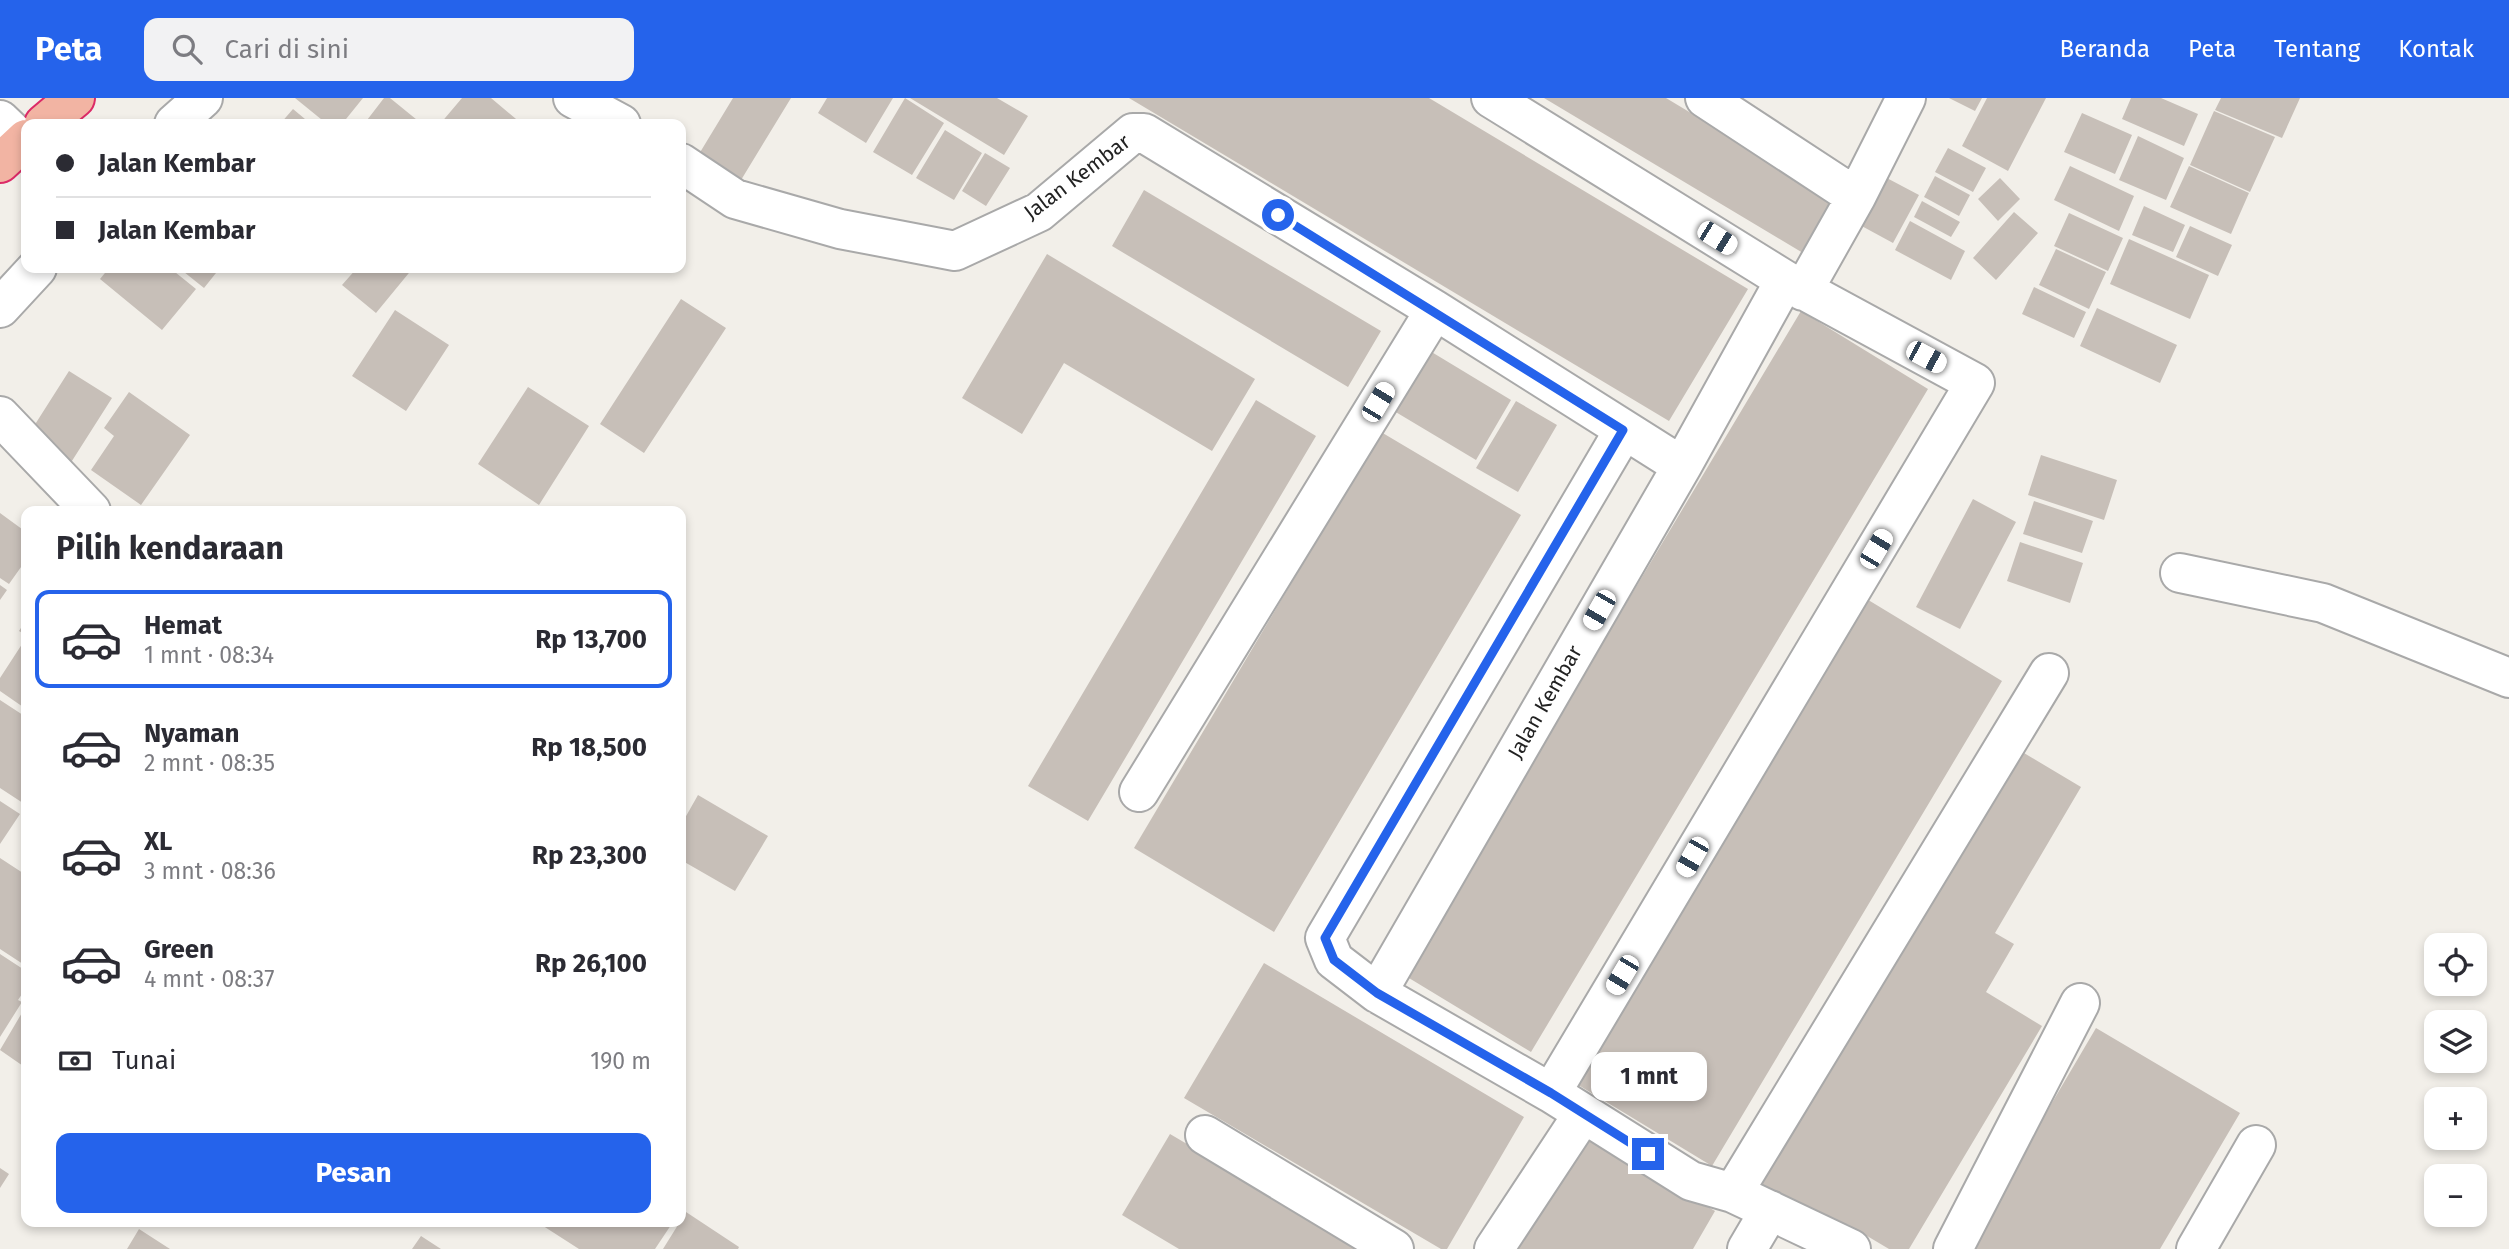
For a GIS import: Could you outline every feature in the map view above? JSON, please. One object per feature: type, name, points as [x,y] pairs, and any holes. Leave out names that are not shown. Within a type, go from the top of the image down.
[{"type":"highway","points":[[45,119],[75,98]]},
{"type":"street","points":[[180,119],[203,98]]},
{"type":"street","points":[[573,98],[612,119]]},
{"type":"street","points":[[1491,98],[1794,285],[1975,383],[1551,1093]]},
{"type":"street","points":[[1705,98],[1856,197]]},
{"type":"street","points":[[1682,466],[1794,285],[1856,197],[1906,98]]},
{"type":"street","name":"Jalan Kembar","points":[[686,166],[735,200],[840,229],[955,251],[1039,212],[1133,133],[1143,133],[1435,310],[1682,466],[1377,993]]},
{"type":"street","points":[[0,308],[32,273]]},
{"type":"street","points":[[1139,792],[1435,310]]},
{"type":"street","points":[[0,416],[87,506]]},
{"type":"street","points":[[1623,430],[1325,938],[1334,960],[1377,993],[1551,1093],[1691,1181],[1733,1193],[1851,1249]]},
{"type":"street","points":[[2180,573],[2323,603],[2509,678]]},
{"type":"street","points":[[1733,1193],[2049,673]]},
{"type":"street","points":[[1953,1249],[2080,1003]]},
{"type":"street","points":[[1494,1249],[1583,1114]]},
{"type":"street","points":[[1205,1135],[1394,1249]]},
{"type":"street","points":[[2196,1249],[2256,1145]]},
{"type":"street","points":[[1747,1249],[1770,1210]]},
{"type":"building","points":[[295,98],[363,98],[346,119],[321,119]]},
{"type":"building","points":[[384,98],[390,98],[416,119],[368,119]]},
{"type":"building","points":[[462,98],[491,98],[516,119],[444,119]]},
{"type":"building","points":[[733,98],[791,98],[738,185],[696,159]]},
{"type":"building","points":[[827,98],[893,98],[866,143],[818,113]]},
{"type":"building","points":[[905,98],[944,123],[912,175],[873,152]]},
{"type":"building","points":[[910,98],[997,98],[1028,116],[1004,155]]},
{"type":"building","points":[[1129,98],[1429,98],[1748,289],[1669,421]]},
{"type":"building","points":[[1544,98],[1666,98],[1839,202],[1808,256]]},
{"type":"building","points":[[1949,98],[1982,98],[1975,111]]},
{"type":"building","points":[[1987,98],[2046,98],[2008,171],[1962,146]]},
{"type":"building","points":[[2131,98],[2161,98],[2198,114],[2184,146],[2122,119]]},
{"type":"building","points":[[2221,98],[2300,98],[2282,138],[2215,110]]},
{"type":"building","points":[[293,109],[305,119],[284,119]]},
{"type":"building","points":[[2214,111],[2275,137],[2250,192],[2190,165]]},
{"type":"building","points":[[2082,113],[2132,135],[2115,174],[2064,152]]},
{"type":"building","points":[[945,130],[982,153],[954,200],[916,178]]},
{"type":"building","points":[[2138,136],[2184,158],[2166,200],[2119,180]]},
{"type":"building","points":[[1948,148],[1986,168],[1973,192],[1935,172]]},
{"type":"building","points":[[985,153],[1010,168],[986,206],[962,191]]},
{"type":"building","points":[[2070,166],[2134,196],[2119,231],[2054,200]]},
{"type":"building","points":[[2189,166],[2249,193],[2231,234],[2170,207]]},
{"type":"building","points":[[1883,176],[1919,195],[1893,243],[1858,224]]},
{"type":"building","points":[[1935,176],[1970,195],[1959,216],[1924,197]]},
{"type":"building","points":[[2000,178],[2020,199],[1998,221],[1978,199]]},
{"type":"building","points":[[1144,190],[1381,331],[1348,387],[1112,246]]},
{"type":"building","points":[[1922,201],[1960,222],[1951,237],[1914,217]]},
{"type":"building","points":[[2144,206],[2185,225],[2173,252],[2132,235]]},
{"type":"building","points":[[2014,212],[2038,233],[1996,280],[1973,258]]},
{"type":"building","points":[[2069,213],[2123,238],[2108,271],[2054,246]]},
{"type":"building","points":[[1910,221],[1965,251],[1951,280],[1895,250]]},
{"type":"building","points":[[2190,226],[2232,245],[2218,276],[2176,257]]},
{"type":"building","points":[[2129,239],[2209,275],[2190,319],[2110,284]]},
{"type":"building","points":[[2056,249],[2106,272],[2089,309],[2039,285]]},
{"type":"building","points":[[1047,254],[1255,379],[1212,451],[1064,363],[1022,434],[962,398]]},
{"type":"building","points":[[105,273],[176,273],[196,289],[162,330],[100,279]]},
{"type":"building","points":[[185,273],[216,273],[204,288]]},
{"type":"building","points":[[353,273],[409,273],[376,313],[342,285]]},
{"type":"building","points":[[2034,287],[2086,312],[2074,338],[2022,314]]},
{"type":"building","points":[[681,299],[726,328],[644,453],[600,424]]},
{"type":"building","points":[[2097,308],[2177,345],[2160,383],[2080,346]]},
{"type":"building","points":[[395,310],[449,345],[406,411],[352,376]]},
{"type":"building","points":[[1801,311],[1928,389],[1531,1052],[1404,975]]},
{"type":"building","points":[[1425,348],[1511,400],[1476,460],[1389,408]]},
{"type":"building","points":[[69,371],[112,398],[70,464],[27,437]]},
{"type":"building","points":[[528,387],[589,426],[539,505],[478,464]]},
{"type":"building","points":[[129,392],[190,435],[141,505],[91,470],[114,436],[104,428]]},
{"type":"building","points":[[1256,400],[1316,436],[1088,821],[1028,786]]},
{"type":"building","points":[[1516,401],[1557,425],[1518,492],[1476,468]]},
{"type":"building","points":[[1381,432],[1521,515],[1274,932],[1134,848]]},
{"type":"building","points":[[2041,455],[2117,480],[2104,520],[2028,495]]},
{"type":"building","points":[[1973,499],[2016,522],[1960,629],[1916,607]]},
{"type":"building","points":[[2034,501],[2093,521],[2082,553],[2023,534]]},
{"type":"building","points":[[0,513],[21,528],[21,567],[9,584],[0,578]]},
{"type":"building","points":[[2020,542],[2083,563],[2070,603],[2007,581]]},
{"type":"building","points":[[0,585],[7,590],[0,600]]},
{"type":"building","points":[[1865,598],[2002,681],[1712,1166],[1575,1083]]},
{"type":"building","points":[[21,646],[21,706],[0,691],[0,678]]},
{"type":"building","points":[[0,700],[21,714],[21,802],[0,788]]},
{"type":"building","points":[[2019,750],[2081,787],[1995,933],[2014,944],[1986,992],[2042,1026],[1909,1249],[1889,1249],[1847,1224],[1842,1233],[1760,1183]]},
{"type":"building","points":[[698,795],[768,836],[735,891],[686,863],[686,816]]},
{"type":"building","points":[[0,801],[20,814],[0,844]]},
{"type":"building","points":[[0,858],[21,872],[21,963],[0,949]]},
{"type":"building","points":[[0,954],[21,968],[21,996],[18,1000],[21,1004],[0,1037]]},
{"type":"building","points":[[1264,963],[1524,1117],[1447,1249],[1441,1249],[1184,1098]]},
{"type":"building","points":[[21,1014],[21,1065],[0,1050]]},
{"type":"building","points":[[2096,1028],[2240,1113],[2160,1249],[1966,1249]]},
{"type":"building","points":[[1574,1128],[1715,1211],[1693,1249],[1503,1249]]},
{"type":"building","points":[[1170,1134],[1365,1249],[1179,1249],[1122,1215]]},
{"type":"building","points":[[0,1168],[9,1174],[0,1188]]},
{"type":"building","points":[[686,1212],[739,1247],[738,1249],[663,1249],[677,1227],[686,1227]]},
{"type":"building","points":[[545,1227],[670,1227],[655,1249],[579,1249]]},
{"type":"building","points":[[139,1229],[170,1249],[127,1249]]},
{"type":"building","points":[[421,1236],[441,1249],[412,1249]]},
{"type":"route","points":[[1278,215],[1435,310],[1623,430],[1325,938],[1334,960],[1377,993],[1551,1093],[1648,1154]]}]
